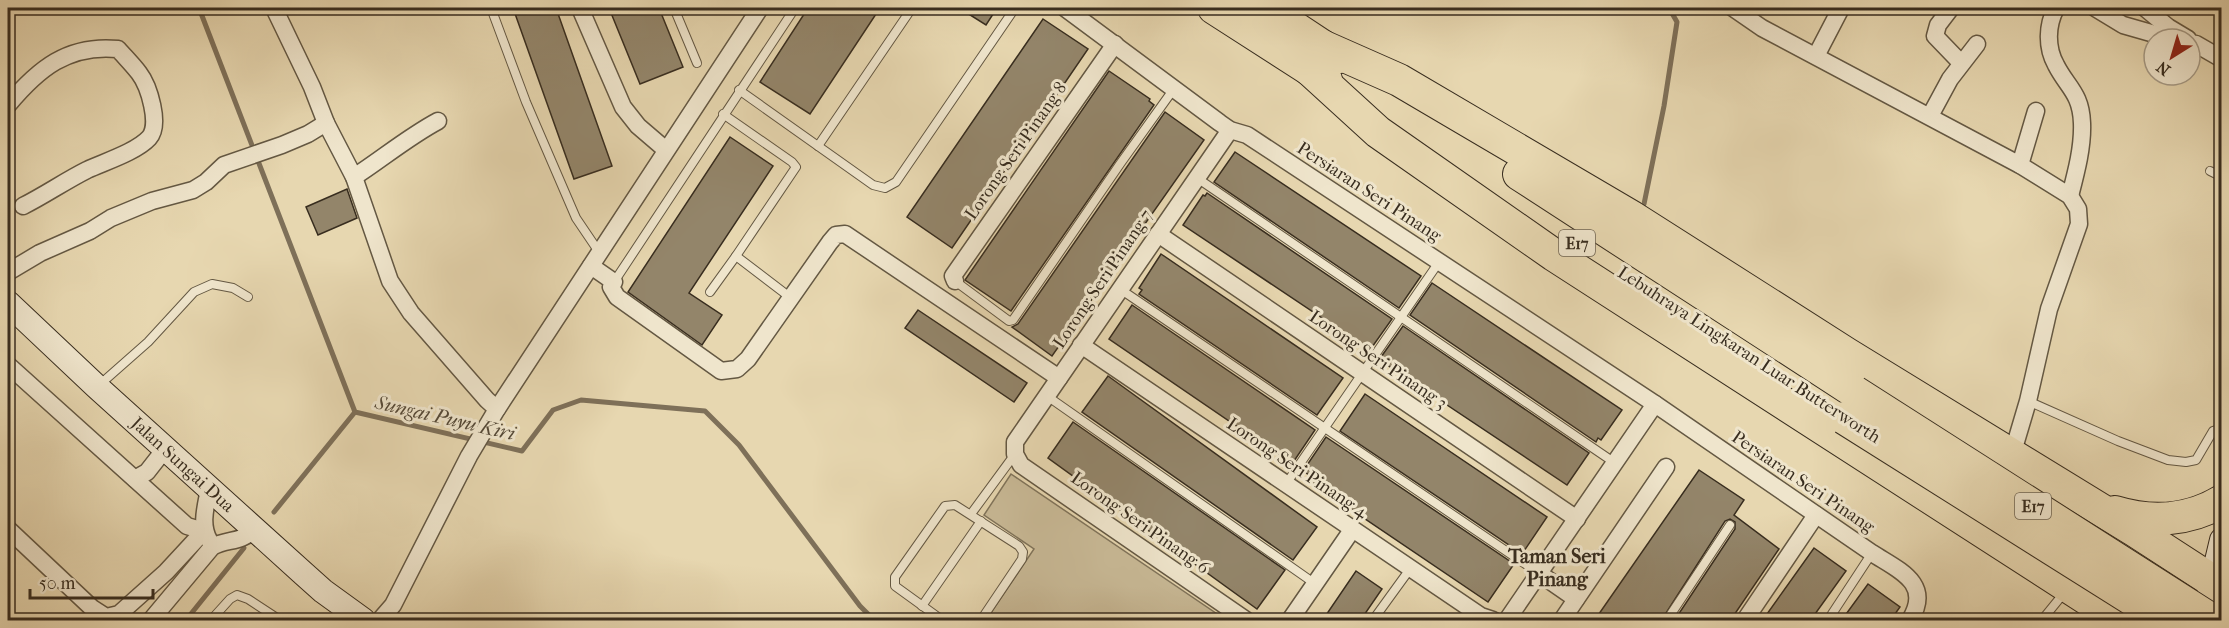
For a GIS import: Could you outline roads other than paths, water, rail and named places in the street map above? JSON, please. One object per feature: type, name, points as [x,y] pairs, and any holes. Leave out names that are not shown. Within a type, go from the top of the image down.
[{"type":"highway","name":"Lebuhraya Lingkaran Luar Butterworth","points":[[1214,8],[1316,57],[1849,405],[2165,621]]},
{"type":"highway","name":"Lebuhraya Lingkaran Luar Butterworth","points":[[1265,8],[1316,57]]},
{"type":"highway","points":[[1316,57],[1399,80],[1622,211],[2217,584]]},
{"type":"highway","points":[[1316,57],[1378,132],[1554,255],[2096,606],[2132,597],[2141,589],[2150,574],[2150,557],[2134,530]]},
{"type":"highway","name":"Lebuhraya Lingkaran Luar Butterworth","points":[[1849,405],[2212,621]]},
{"type":"highway","points":[[2092,504],[2134,518],[2163,520],[2194,514],[2222,501]]},
{"type":"main road","name":"Jalan Sungai Dua","points":[[8,303],[209,489],[323,591],[363,621]]},
{"type":"main road","points":[[2203,621],[2217,584],[2222,540]]},
{"type":"main road","points":[[323,591],[333,611],[334,621]]},
{"type":"street","points":[[274,8],[326,123],[354,177],[390,281],[411,313],[487,400],[494,413]]},
{"type":"street","points":[[580,8],[623,107],[638,126],[666,150]]},
{"type":"street","points":[[380,621],[393,605],[469,456],[494,413],[760,8]]},
{"type":"street","name":"Persiaran Seri Pinang","points":[[1065,8],[1230,130],[1247,135],[1655,404],[1872,554],[1909,576],[1915,587],[1917,600],[1910,621]]},
{"type":"street","points":[[1733,8],[1762,28],[2020,165],[2070,196],[2078,209],[2079,224],[2049,309],[2028,401],[2012,454]]},
{"type":"street","points":[[1816,56],[1840,8]]},
{"type":"street","points":[[1951,8],[1938,26],[1935,36],[1960,63]]},
{"type":"street","points":[[2056,8],[2050,18],[2048,32],[2055,64],[2076,93],[2082,122],[2077,171],[2070,196]]},
{"type":"street","points":[[2095,8],[2122,25],[2142,31]]},
{"type":"street","points":[[2145,8],[2168,27]]},
{"type":"street","name":"Lorong Seri Pinang 8","points":[[955,281],[953,276],[1115,44]]},
{"type":"street","points":[[1930,116],[1960,63],[1977,44]]},
{"type":"street","points":[[2202,48],[2222,59]]},
{"type":"street","points":[[8,105],[27,83],[62,56],[82,50],[118,49],[141,75],[151,101],[155,124],[149,138],[136,147],[76,175],[23,206]]},
{"type":"street","points":[[2020,165],[2036,111]]},
{"type":"street","points":[[354,177],[418,132],[438,121]]},
{"type":"street","points":[[8,272],[40,253],[90,231],[111,218],[152,201],[193,190],[206,182],[224,165],[308,134],[326,123]]},
{"type":"street","name":"Lorong Seri Pinang 7","points":[[1015,454],[1015,442],[1230,130]]},
{"type":"street","points":[[595,259],[614,282],[611,287],[617,297],[721,370],[737,369],[748,359],[830,242],[836,235],[845,234],[1059,378]]},
{"type":"street","name":"Lorong Seri Pinang 3","points":[[1158,234],[1577,519]]},
{"type":"street","name":"Lorong Seri Pinang 4","points":[[1082,345],[1352,530],[1481,616],[1492,621]]},
{"type":"street","points":[[8,365],[187,526],[204,531]]},
{"type":"street","points":[[1507,621],[1655,404]]},
{"type":"street","points":[[135,479],[147,472],[165,449]]},
{"type":"street","name":"Lorong Seri Pinang 6","points":[[1015,454],[1021,465],[1246,621]]},
{"type":"street","points":[[1562,621],[1666,467]]},
{"type":"street","points":[[209,489],[204,531],[212,547]]},
{"type":"street","points":[[1745,621],[1816,515]]},
{"type":"street","points":[[8,529],[92,608],[106,617],[119,614],[166,572],[204,531]]},
{"type":"street","points":[[151,621],[212,547],[222,541],[240,540],[254,529]]},
{"type":"street","points":[[1290,621],[1352,530]]},
{"type":"street","points":[[1540,574],[1576,599]]},
{"type":"lane","points":[[491,8],[526,102],[595,259]]},
{"type":"lane","points":[[674,8],[697,63]]},
{"type":"lane","points":[[614,282],[795,8]]},
{"type":"lane","points":[[818,146],[912,8]]},
{"type":"lane","points":[[739,90],[873,185],[885,188],[896,182],[1015,8]]},
{"type":"lane","points":[[955,281],[1009,321],[1013,321],[1173,90]]},
{"type":"lane","points":[[710,292],[796,167],[723,114]]},
{"type":"lane","points":[[2210,171],[2222,177]]},
{"type":"lane","points":[[1197,178],[1615,463]]},
{"type":"lane","points":[[736,256],[791,298]]},
{"type":"lane","points":[[1286,484],[1439,262]]},
{"type":"lane","points":[[97,387],[148,342],[194,292],[212,284],[233,288],[248,297]]},
{"type":"lane","points":[[1120,288],[1540,574]]},
{"type":"lane","points":[[1047,396],[1314,584]]},
{"type":"lane","points":[[2028,401],[2118,441],[2168,460],[2186,462],[2196,460],[2213,431],[2222,428]]},
{"type":"lane","points":[[971,514],[1015,454]]},
{"type":"lane","points":[[942,621],[895,586],[895,578],[945,506],[955,505],[1020,546],[1023,552],[1022,559],[981,621]]},
{"type":"lane","points":[[922,606],[981,521]]},
{"type":"lane","points":[[1666,621],[1730,525]]},
{"type":"lane","points":[[1828,621],[1872,554]]},
{"type":"lane","points":[[1373,621],[1410,569]]},
{"type":"lane","points":[[211,621],[230,599],[237,595],[248,599],[280,621]]},
{"type":"lane","points":[[2042,621],[2096,606]]},
{"type":"waterway","name":"Sungai Puyu Kiri","points":[[199,8],[355,412],[522,451],[553,410],[581,400],[705,411],[739,445],[860,606],[874,620]]},
{"type":"waterway","points":[[1644,204],[1664,106],[1677,22],[1669,8]]},
{"type":"waterway","points":[[274,512],[355,412]]},
{"type":"waterway","points":[[186,620],[244,548]]},
{"type":"district","name":"Taman Seri Pinang","points":[[1557,568]]}]
